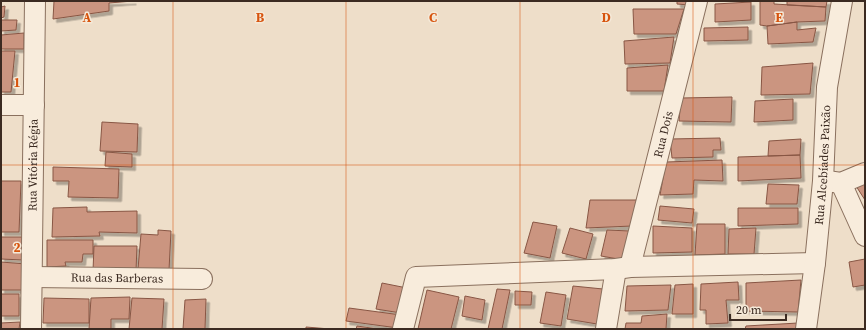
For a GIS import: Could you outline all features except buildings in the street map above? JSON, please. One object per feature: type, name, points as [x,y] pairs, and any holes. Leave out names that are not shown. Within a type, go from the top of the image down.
[{"type":"street","name":"Rua Vitória Régia","points":[[31,329],[35,1]]},
{"type":"street","name":"Rua Dois","points":[[606,329],[696,1]]},
{"type":"street","name":"Rua Alcebíades Paixão","points":[[806,329],[816,263],[832,182],[827,87],[842,1]]},
{"type":"street","points":[[1,105],[34,105]]},
{"type":"street","points":[[865,173],[832,182],[865,236]]},
{"type":"street","points":[[403,329],[416,277],[623,268],[816,263]]},
{"type":"street","name":"Rua das Barberas","points":[[32,277],[202,279]]}]
